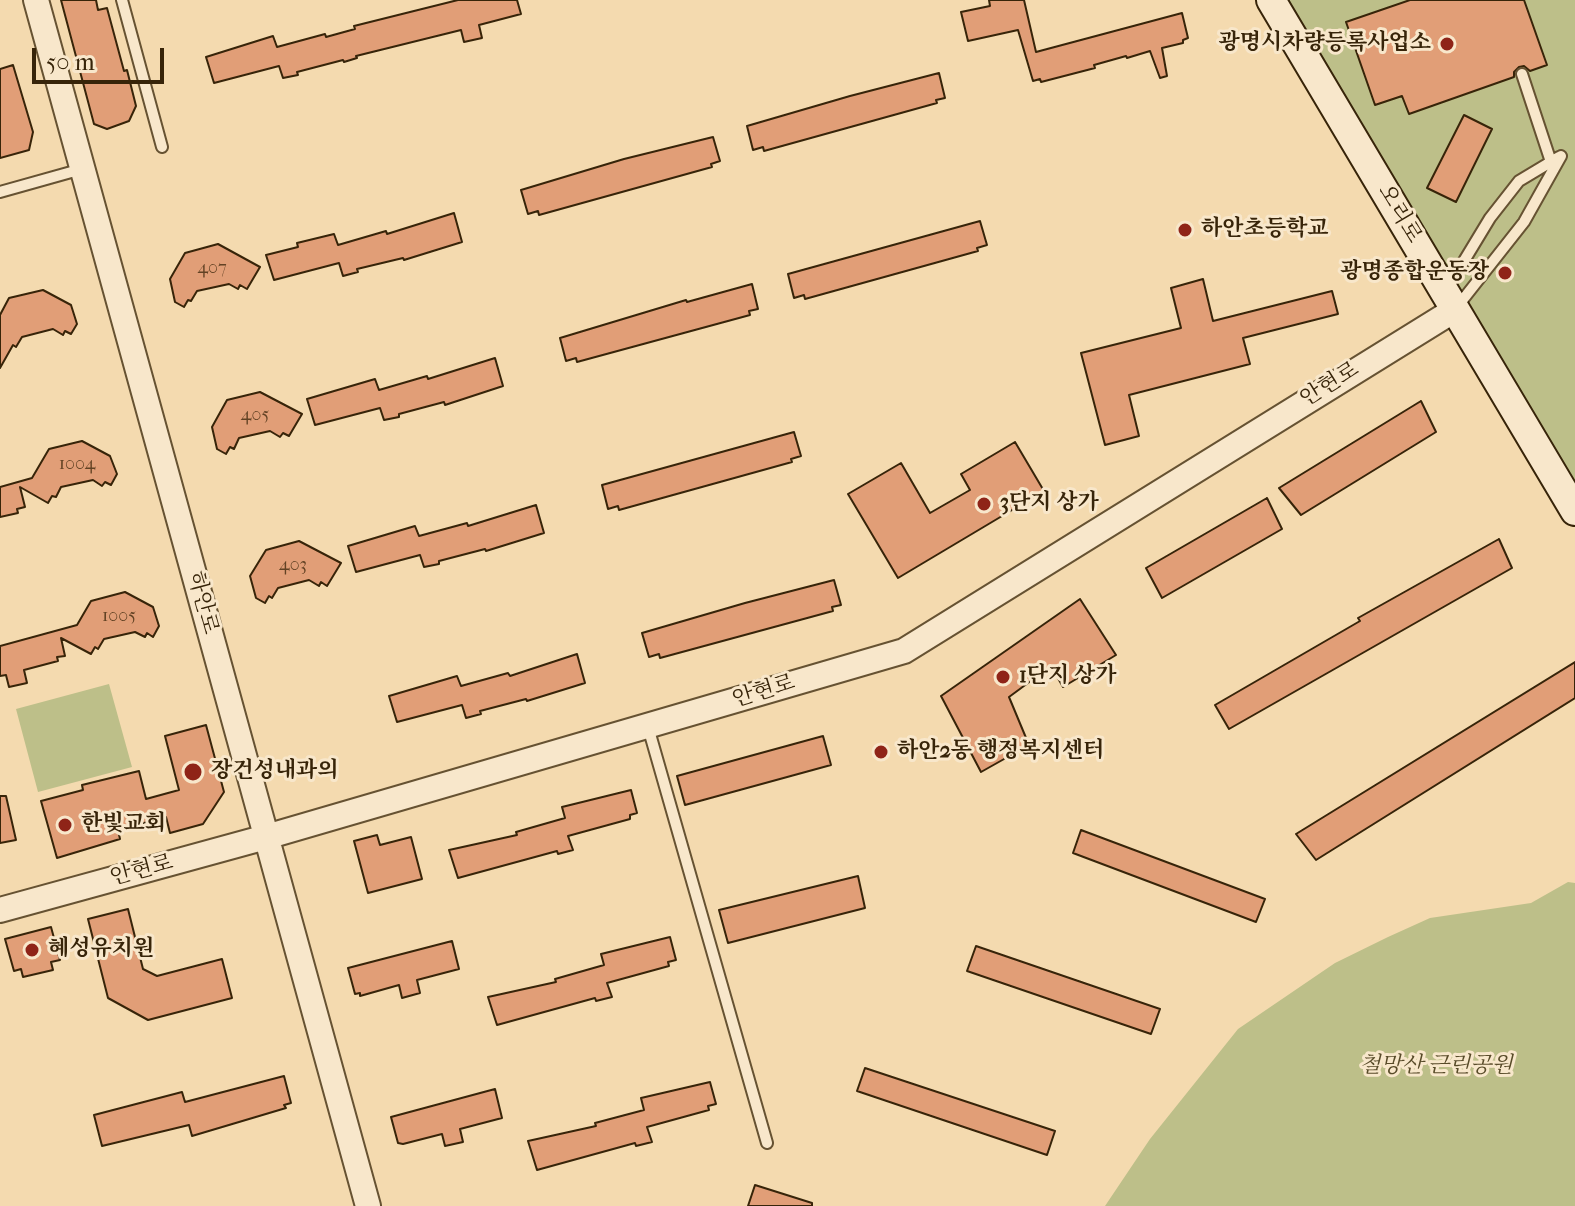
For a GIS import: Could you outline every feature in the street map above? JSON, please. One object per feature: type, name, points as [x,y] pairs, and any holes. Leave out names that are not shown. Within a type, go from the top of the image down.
[{"type":"main road","name":"오리로","points":[[1271,0],[1575,511]]},
{"type":"street","name":"하안로","points":[[36,0],[368,1206]]},
{"type":"street","name":"안현로","points":[[0,910],[266,837],[904,651],[1451,300]]},
{"type":"lane","points":[[122,0],[162,147]]},
{"type":"lane","points":[[1522,74],[1551,162]]},
{"type":"lane","points":[[1561,156],[1524,222],[1451,300],[1490,218],[1519,181],[1561,156]]},
{"type":"lane","points":[[0,192],[82,169]]},
{"type":"lane","points":[[648,727],[767,1143]]},
{"type":"green space","name":"광명종합운동장","points":[[1273,0],[1575,0],[1575,511]]},
{"type":"green space","points":[[109,684],[132,767],[38,792],[16,709]]},
{"type":"green space","name":"철망산 근린공원","points":[[1568,882],[1575,883],[1575,1206],[1105,1206],[1150,1139],[1238,1029],[1335,963],[1430,918],[1531,903]]},
{"type":"building","points":[[61,0],[96,0],[98,10],[107,8],[136,106],[129,121],[107,129],[94,124]]},
{"type":"building","points":[[458,0],[517,0],[521,14],[479,25],[482,38],[464,42],[461,30],[283,78],[279,66],[214,83],[206,57],[273,36],[277,47],[325,34],[326,37],[355,29],[354,26]]},
{"type":"building","points":[[989,0],[1024,0],[1036,52],[1182,13],[1188,38],[1183,43],[1162,48],[1167,76],[1160,78],[1150,51],[1041,82],[1040,79],[1033,81],[1018,30],[968,41],[961,12],[990,6]]},
{"type":"building","name":"광명시차량등록사업소","points":[[1410,0],[1524,0],[1547,65],[1530,71],[1524,66],[1519,67],[1514,77],[1409,114],[1402,96],[1375,105],[1346,22]]},
{"type":"building","points":[[13,65],[33,132],[29,150],[0,158],[0,69]]},
{"type":"building","points":[[939,73],[945,98],[936,100],[937,103],[764,151],[763,147],[753,150],[747,126]]},
{"type":"building","points":[[1464,115],[1492,129],[1456,202],[1427,188]]},
{"type":"building","points":[[713,137],[720,161],[711,164],[712,167],[539,215],[538,211],[528,214],[521,190],[624,159]]},
{"type":"building","points":[[454,213],[462,242],[404,260],[357,269],[358,272],[343,276],[339,263],[274,280],[266,255],[334,234],[338,245],[386,231],[387,234]]},
{"type":"building","points":[[980,221],[987,245],[977,248],[978,251],[805,299],[804,295],[794,298],[788,274]]},
{"type":"building","points":[[218,244],[260,267],[247,289],[240,285],[238,289],[229,284],[197,291],[184,307],[175,302],[170,279],[185,253]]},
{"type":"building","points":[[1203,279],[1213,321],[1332,291],[1338,314],[1243,338],[1250,364],[1129,395],[1139,436],[1105,445],[1081,353],[1181,328],[1171,288]]},
{"type":"building","points":[[752,284],[758,309],[749,311],[750,315],[577,362],[576,358],[566,361],[560,338],[686,300]]},
{"type":"building","points":[[43,290],[71,305],[77,324],[71,334],[65,331],[63,335],[53,329],[22,337],[16,347],[13,345],[0,368],[0,315],[9,298]]},
{"type":"building","points":[[495,358],[503,386],[445,405],[444,402],[399,414],[399,417],[384,420],[380,408],[315,425],[307,399],[375,379],[379,390],[427,376],[428,379]]},
{"type":"building","points":[[260,392],[302,414],[289,436],[283,433],[280,437],[270,431],[239,438],[234,449],[230,447],[226,454],[217,449],[212,427],[227,400]]},
{"type":"building","points":[[1421,401],[1436,432],[1301,515],[1279,488]]},
{"type":"building","points":[[794,432],[801,456],[791,459],[792,462],[619,510],[618,506],[608,509],[602,485]]},
{"type":"building","points":[[82,441],[110,456],[117,474],[111,485],[105,482],[102,486],[93,480],[61,487],[56,497],[52,496],[48,503],[20,487],[25,507],[17,509],[18,513],[0,517],[0,487],[32,478],[49,449]]},
{"type":"building","name":"3단지 상가","points":[[1015,442],[1044,491],[898,578],[848,494],[901,463],[930,513],[970,490],[961,474]]},
{"type":"building","points":[[1267,498],[1282,529],[1162,598],[1146,568]]},
{"type":"building","points":[[536,505],[544,533],[486,551],[439,561],[439,564],[424,567],[420,555],[356,572],[348,546],[415,526],[419,536],[467,523],[468,526]]},
{"type":"building","points":[[1499,539],[1512,568],[1229,729],[1215,705],[1360,621],[1358,618]]},
{"type":"building","points":[[299,541],[341,563],[327,586],[321,582],[319,586],[309,580],[278,588],[265,603],[256,598],[250,576],[266,550]]},
{"type":"building","points":[[834,580],[841,605],[832,607],[833,611],[660,658],[659,654],[649,657],[642,633]]},
{"type":"building","points":[[125,592],[153,607],[159,626],[153,637],[135,632],[104,639],[91,654],[61,638],[65,656],[57,657],[58,661],[24,670],[27,683],[9,687],[6,675],[0,676],[0,646],[77,625],[91,601]]},
{"type":"building","name":"1단지 상가","points":[[1080,599],[1116,655],[1063,687],[1051,666],[1009,697],[1029,745],[981,772],[941,696]]},
{"type":"building","points":[[577,654],[585,683],[527,701],[480,711],[481,714],[466,718],[462,705],[397,722],[389,696],[457,676],[461,686],[508,673],[510,676]]},
{"type":"building","points":[[1575,662],[1575,698],[1316,860],[1296,834]]},
{"type":"building","points":[[206,725],[224,792],[203,824],[170,833],[166,817],[118,830],[120,839],[57,858],[41,801],[83,790],[82,785],[139,771],[146,799],[179,790],[165,736]]},
{"type":"building","points":[[823,736],[831,765],[685,805],[677,776]]},
{"type":"building","points":[[631,790],[637,813],[630,815],[630,819],[568,836],[573,850],[558,854],[557,851],[458,878],[449,850],[517,835],[516,832],[565,818],[562,807]]},
{"type":"building","points":[[0,796],[6,796],[16,840],[0,843]]},
{"type":"building","points":[[1081,830],[1265,899],[1256,922],[1073,853]]},
{"type":"building","points":[[377,835],[380,845],[411,837],[422,879],[368,893],[354,841]]},
{"type":"building","points":[[858,876],[865,908],[728,943],[719,910]]},
{"type":"building","points":[[128,909],[143,969],[157,976],[222,959],[232,998],[148,1020],[108,998],[88,919]]},
{"type":"building","name":"혜성유치원","points":[[51,927],[60,960],[51,962],[53,970],[23,977],[21,969],[14,971],[5,939]]},
{"type":"building","points":[[670,937],[676,960],[668,962],[669,966],[607,983],[612,997],[596,1001],[595,998],[497,1025],[488,997],[556,982],[555,979],[604,965],[601,954]]},
{"type":"building","points":[[452,941],[459,969],[417,980],[420,993],[402,998],[399,985],[360,996],[360,993],[355,994],[348,968]]},
{"type":"building","points":[[976,946],[1160,1009],[1151,1034],[967,971]]},
{"type":"building","points":[[865,1068],[1055,1131],[1047,1155],[857,1091]]},
{"type":"building","points":[[284,1076],[291,1103],[284,1105],[286,1108],[192,1136],[189,1125],[102,1146],[94,1115],[182,1092],[185,1102]]},
{"type":"building","points":[[710,1082],[716,1104],[708,1106],[709,1110],[647,1127],[652,1142],[636,1146],[635,1143],[537,1170],[528,1141],[596,1126],[595,1123],[644,1110],[641,1098]]},
{"type":"building","points":[[495,1089],[502,1118],[460,1129],[463,1142],[445,1146],[442,1134],[398,1143],[391,1117]]},
{"type":"building","points":[[755,1185],[812,1203],[812,1206],[748,1206]]},
{"type":"place","name":"광명시차량등록사업소","points":[[1447,44]]},
{"type":"place","name":"하안초등학교","points":[[1185,230]]},
{"type":"place","name":"광명종합운동장","points":[[1505,273]]},
{"type":"place","name":"3단지 상가","points":[[984,504]]},
{"type":"place","name":"1단지 상가","points":[[1003,677]]},
{"type":"place","name":"하안2동 행정복지센터","points":[[881,752]]},
{"type":"place","name":"장건성내과의","points":[[193,772]]},
{"type":"place","name":"한빛교회","points":[[65,825]]},
{"type":"place","name":"혜성유치원","points":[[32,950]]}]
